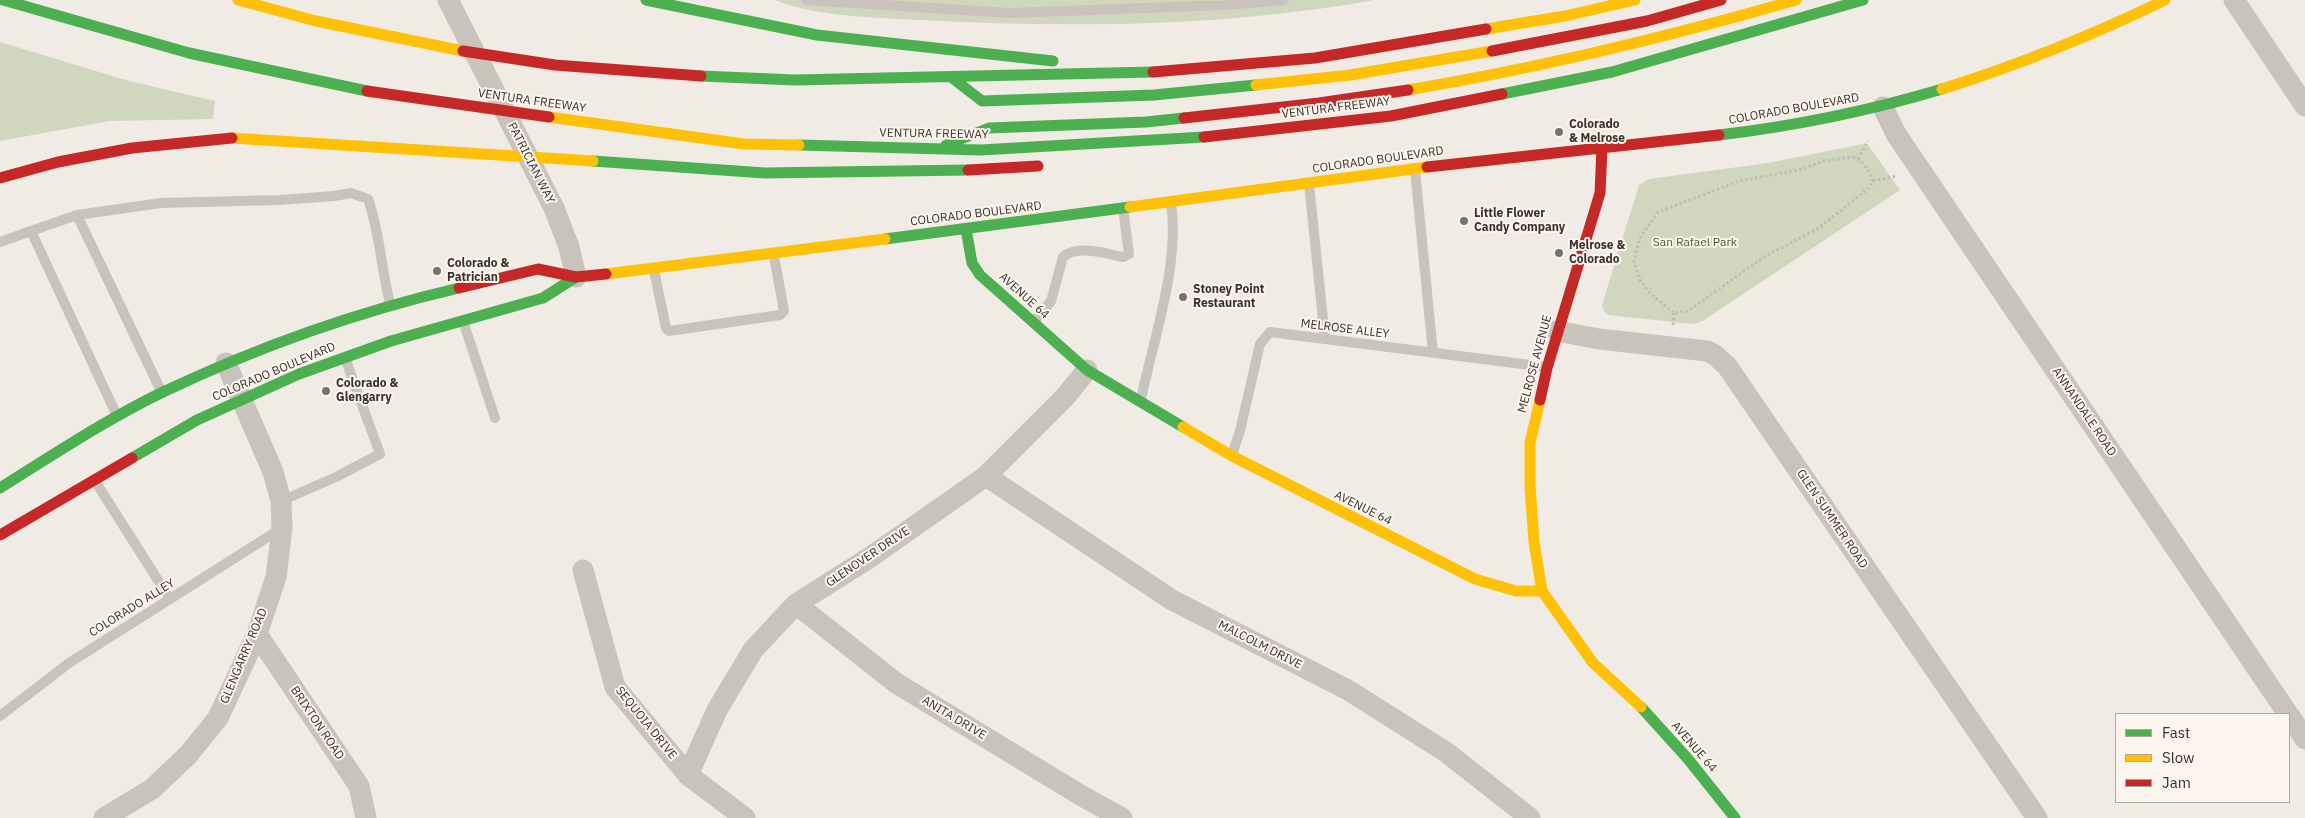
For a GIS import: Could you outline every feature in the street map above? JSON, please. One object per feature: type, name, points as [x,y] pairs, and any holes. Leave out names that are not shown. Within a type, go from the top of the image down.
[{"type":"main road","name":"VENTURA FREEWAY","points":[[3,0],[189,53],[370,92],[744,144],[981,150],[1213,137],[1391,116],[1612,72],[1863,0]]},
{"type":"main road","points":[[8,14],[33,0]]},
{"type":"main road","points":[[238,0],[316,21],[433,47],[555,64],[661,74],[794,80],[1141,73],[1315,58],[1565,16],[1635,0]]},
{"type":"main road","points":[[646,0],[817,35],[939,47],[1141,73]]},
{"type":"main road","points":[[951,77],[982,101],[1154,95],[1350,75],[1490,52],[1647,21],[1721,0]]},
{"type":"main road","points":[[935,149],[988,128],[1155,121],[1319,103],[1419,88],[1514,71],[1713,24],[1796,0]]},
{"type":"main road","name":"COLORADO BOULEVARD","points":[[0,488],[118,417],[162,393],[226,363],[282,340],[390,304],[538,269],[576,277],[654,269],[966,230],[1414,168],[1772,129],[1883,107],[1983,76],[2099,32],[2165,0]]},
{"type":"main road","points":[[0,168],[30,161],[237,137],[765,172],[940,172],[1049,165]]},
{"type":"main road","points":[[1156,152],[1213,137]]},
{"type":"main road","points":[[0,178],[58,162],[132,148]]},
{"type":"main road","name":"MELROSE AVENUE","points":[[1542,591],[1534,542],[1530,460],[1534,426],[1557,331],[1600,193],[1602,148]]},
{"type":"main road","name":"AVENUE 64","points":[[966,230],[970,258],[980,275],[1087,370],[1232,456],[1475,579],[1523,594],[1542,591],[1593,663],[1642,708],[1688,759],[1736,818]]},
{"type":"main road","name":"COLORADO BOULEVARD","points":[[0,534],[198,420],[242,398],[345,357],[462,320],[543,298],[576,277]]},
{"type":"street","name":"PATRICIAN WAY","points":[[448,0],[554,208],[569,247],[576,277]]},
{"type":"street","points":[[2234,0],[2305,106]]},
{"type":"street","name":"ANNANDALE ROAD","points":[[1883,107],[1901,142],[2287,713]]},
{"type":"street","name":"GLEN SUMMER ROAD","points":[[1557,331],[1599,339],[1707,351],[1716,355],[1727,366],[2037,818]]},
{"type":"street","name":"GLENGARRY ROAD","points":[[104,818],[152,788],[188,756],[218,718],[256,634],[276,577],[282,528],[281,501],[273,472],[226,363]]},
{"type":"street","name":"GLENOVER DRIVE","points":[[688,775],[717,710],[753,650],[796,604],[869,558],[986,476],[1065,397],[1087,370]]},
{"type":"street","name":"MALCOLM DRIVE","points":[[986,476],[1172,600],[1348,690],[1446,752],[1530,818]]},
{"type":"street","name":"SEQUOIA DRIVE","points":[[583,570],[616,687],[688,775],[745,818]]},
{"type":"street","name":"ANITA DRIVE","points":[[796,604],[896,683],[1082,796],[1122,818]]},
{"type":"street","name":"BRIXTON ROAD","points":[[256,634],[359,786],[366,818]]},
{"type":"street","name":"ANNANDALE ROAD","points":[[2290,718],[2305,739]]},
{"type":"lane","points":[[806,0],[1010,14],[1225,5],[1284,0]]},
{"type":"lane","points":[[1414,168],[1433,353]]},
{"type":"lane","points":[[1309,183],[1325,339]]},
{"type":"lane","points":[[0,242],[77,215],[161,203],[280,200],[352,193],[368,198],[374,216],[382,271],[390,304]]},
{"type":"lane","points":[[1140,402],[1167,282],[1174,227],[1170,201]]},
{"type":"lane","points":[[1033,323],[1050,300],[1063,257],[1067,254],[1082,250],[1124,257],[1128,254],[1123,208]]},
{"type":"lane","points":[[77,215],[162,393]]},
{"type":"lane","points":[[31,231],[118,417]]},
{"type":"lane","points":[[654,269],[666,328],[669,331],[780,315],[784,311],[773,253]]},
{"type":"lane","points":[[462,320],[495,418]]},
{"type":"lane","name":"MELROSE ALLEY","points":[[1232,456],[1240,431],[1260,344],[1270,332],[1547,368]]},
{"type":"lane","points":[[281,501],[336,477],[380,454],[345,357]]},
{"type":"lane","points":[[94,480],[170,599]]},
{"type":"lane","name":"COLORADO ALLEY","points":[[0,716],[69,663],[282,528]]},
{"type":"path","points":[[1858,159],[1868,141]]},
{"type":"path","points":[[1843,158],[1858,159],[1870,173],[1873,181],[1870,187],[1819,228],[1764,257],[1688,311],[1674,313],[1650,293],[1640,280],[1634,262],[1640,238],[1658,212],[1738,181],[1803,169],[1843,158]]},
{"type":"path","points":[[1873,181],[1897,176]]},
{"type":"path","points":[[1673,325],[1674,313]]},
{"type":"green space","points":[[775,0],[1374,0],[1261,16],[1205,20],[1148,23],[1034,24],[866,17],[807,10]]},
{"type":"green space","points":[[0,42],[129,81],[215,101],[213,119],[110,121],[0,141]]},
{"type":"green space","name":"San Rafael Park","points":[[1863,144],[1868,145],[1900,190],[1701,322],[1692,324],[1608,315],[1604,311],[1602,305],[1639,185],[1649,179],[1768,163]]},
{"type":"traffic: fast","points":[[3,0],[189,53],[367,91]]},
{"type":"traffic: fast","points":[[646,0],[817,35],[1053,61]]},
{"type":"traffic: fast","points":[[1502,94],[1612,72],[1863,0]]},
{"type":"traffic: fast","points":[[701,76],[795,80],[1153,72]]},
{"type":"traffic: fast","points":[[951,77],[982,101],[1154,95],[1256,85]]},
{"type":"traffic: fast","points":[[1719,135],[1832,117],[1942,89]]},
{"type":"traffic: fast","points":[[946,145],[989,128],[1146,122],[1184,118]]},
{"type":"traffic: fast","points":[[799,145],[981,150],[1204,137]]},
{"type":"traffic: fast","points":[[593,161],[765,173],[968,170]]},
{"type":"traffic: fast","points":[[885,239],[1130,207]]},
{"type":"traffic: fast","points":[[966,229],[972,263],[980,275],[1087,370],[1183,427]]},
{"type":"traffic: fast","points":[[132,458],[197,420],[299,374],[391,341],[543,298],[576,277]]},
{"type":"traffic: fast","points":[[0,488],[121,414],[163,392],[235,360],[345,320],[459,288]]},
{"type":"traffic: fast","points":[[1641,707],[1688,759],[1735,818]]},
{"type":"traffic: slow","points":[[238,0],[316,21],[463,51]]},
{"type":"traffic: slow","points":[[1486,29],[1565,16],[1635,0]]},
{"type":"traffic: slow","points":[[1408,90],[1506,72],[1603,51],[1700,27],[1796,0]]},
{"type":"traffic: slow","points":[[1942,89],[2055,49],[2165,0]]},
{"type":"traffic: slow","points":[[1256,85],[1350,75],[1492,51]]},
{"type":"traffic: slow","points":[[549,117],[744,144],[799,145]]},
{"type":"traffic: slow","points":[[232,138],[593,161]]},
{"type":"traffic: slow","points":[[1130,207],[1427,167]]},
{"type":"traffic: slow","points":[[606,274],[885,239]]},
{"type":"traffic: slow","points":[[1540,400],[1530,443],[1530,486],[1534,542],[1542,591],[1593,663],[1641,707]]},
{"type":"traffic: slow","points":[[1183,427],[1232,456],[1475,579],[1516,591],[1542,591]]},
{"type":"traffic: jam","points":[[1492,51],[1647,21],[1721,0]]},
{"type":"traffic: jam","points":[[1153,72],[1315,58],[1486,29]]},
{"type":"traffic: jam","points":[[463,51],[555,65],[701,76]]},
{"type":"traffic: jam","points":[[1184,118],[1319,103],[1408,90]]},
{"type":"traffic: jam","points":[[367,91],[549,117]]},
{"type":"traffic: jam","points":[[1204,137],[1391,116],[1502,94]]},
{"type":"traffic: jam","points":[[1427,167],[1719,135]]},
{"type":"traffic: jam","points":[[0,178],[58,162],[132,148],[232,138]]},
{"type":"traffic: jam","points":[[1540,400],[1547,368],[1600,193],[1602,148]]},
{"type":"traffic: jam","points":[[968,170],[1038,166]]},
{"type":"traffic: jam","points":[[459,288],[538,269],[576,277],[606,274]]},
{"type":"traffic: jam","points":[[0,535],[132,458]]},
{"type":"place","name":"Colorado & Melrose","points":[[1559,132]]},
{"type":"place","name":"Little Flower Candy Company","points":[[1464,221]]},
{"type":"place","name":"Melrose & Colorado","points":[[1559,253]]},
{"type":"place","name":"Colorado & Patrician","points":[[437,271]]},
{"type":"place","name":"Stoney Point Restaurant","points":[[1183,297]]},
{"type":"place","name":"Colorado & Glengarry","points":[[326,391]]}]
